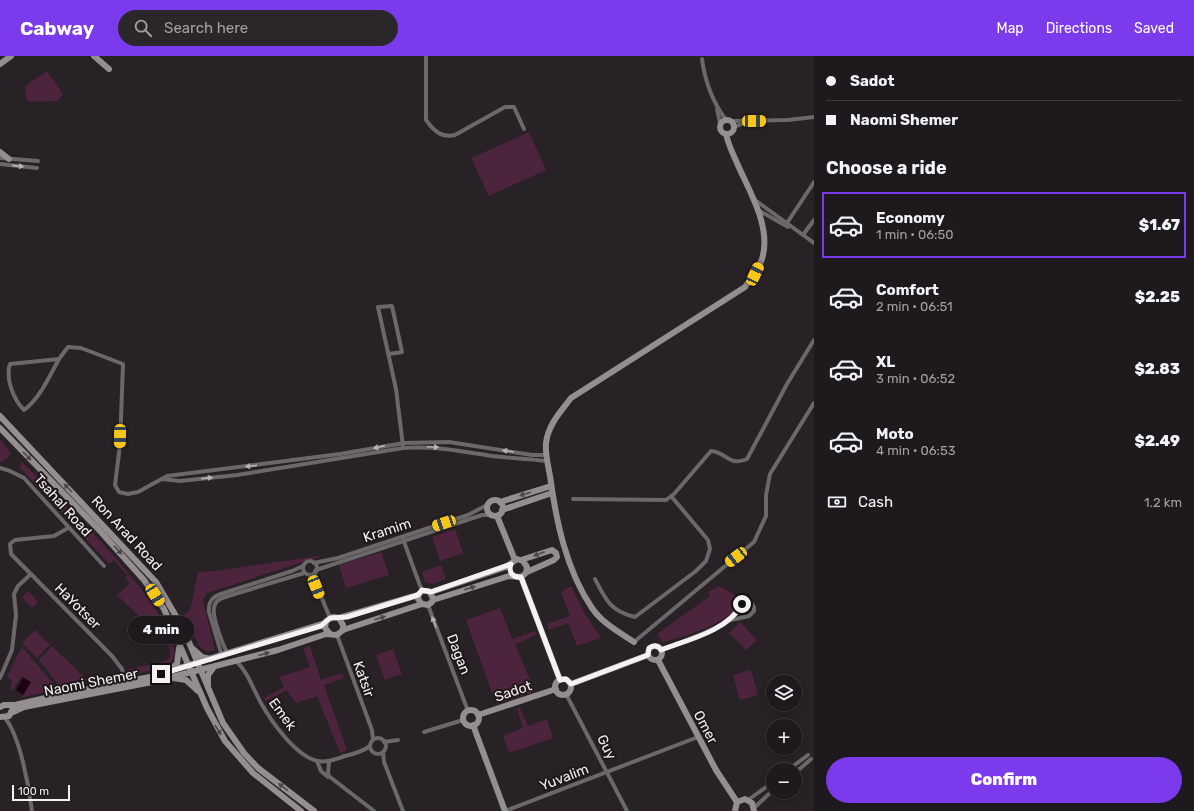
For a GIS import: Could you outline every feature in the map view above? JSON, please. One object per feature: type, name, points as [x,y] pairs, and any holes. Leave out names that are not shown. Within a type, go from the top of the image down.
[{"type":"street","points":[[1,62],[11,56]]},
{"type":"street","points":[[94,56],[109,69]]},
{"type":"street","points":[[426,56],[426,120],[439,134],[448,136],[455,135],[505,107],[510,106],[514,107],[524,129]]},
{"type":"street","points":[[702,59],[710,94],[716,107],[726,121],[734,127]]},
{"type":"street","points":[[726,121],[814,117]]},
{"type":"street","points":[[726,121],[720,130],[728,134],[736,161],[757,210],[764,236],[762,258],[755,274],[745,287],[571,398],[554,419],[546,442],[552,489],[568,559],[576,580],[592,609],[610,627],[634,642],[754,542],[766,516],[766,495],[770,474],[814,403]]},
{"type":"street","points":[[728,134],[734,127],[749,121]]},
{"type":"street","points":[[0,152],[9,159]]},
{"type":"street","points":[[0,158],[38,161]]},
{"type":"street","points":[[0,164],[37,168]]},
{"type":"street","points":[[787,223],[814,182]]},
{"type":"street","points":[[753,199],[795,230]]},
{"type":"street","points":[[757,210],[795,230],[814,243]]},
{"type":"street","points":[[803,235],[814,220]]},
{"type":"street","points":[[389,354],[402,352],[392,306],[378,307],[389,354],[403,448]]},
{"type":"street","points":[[573,499],[666,500],[711,451],[718,452],[730,461],[739,462],[747,459],[783,391],[814,340]]},
{"type":"street","points":[[59,359],[10,364],[9,377],[14,397],[24,410],[40,391],[68,347],[81,348],[123,364],[120,445],[115,485],[119,492],[128,494],[138,492],[168,476],[340,454],[403,443],[449,442],[547,458]]},
{"type":"street","name":"Ron Arad Road","points":[[0,416],[153,577],[175,613],[223,723],[244,753],[258,768],[314,811]]},
{"type":"street","name":"Ron Arad Road","points":[[0,428],[130,563],[164,609],[214,722],[238,757],[253,774],[301,811]]},
{"type":"street","points":[[161,479],[180,481],[237,475],[403,448],[446,448],[493,456],[547,458]]},
{"type":"street","name":"Tsahal Road","points":[[0,468],[24,478],[104,566]]},
{"type":"street","points":[[527,572],[527,564],[516,561],[494,515],[487,511],[488,505],[493,500],[500,502],[552,489]]},
{"type":"street","points":[[494,515],[502,510],[552,489]]},
{"type":"street","points":[[595,579],[607,603],[621,613],[635,617],[670,592],[706,561],[710,549],[708,540],[671,496]]},
{"type":"street","points":[[500,502],[502,510]]},
{"type":"street","name":"Kramim","points":[[304,574],[316,571],[468,515],[488,505]]},
{"type":"street","name":"Kramim","points":[[303,566],[308,563],[338,558],[482,515],[494,515]]},
{"type":"street","name":"HaYotser","points":[[68,528],[59,534],[18,539],[10,544],[11,554],[112,656],[122,669],[125,684]]},
{"type":"street","points":[[403,538],[420,593],[418,599],[425,604]]},
{"type":"street","points":[[552,550],[556,553],[557,557],[554,560],[527,572],[521,577],[509,576],[343,630],[337,635],[330,634],[215,666],[198,667],[222,656],[325,623],[330,618],[339,618],[420,593],[431,592],[516,561],[552,550]]},
{"type":"street","points":[[514,576],[510,572],[516,561]]},
{"type":"street","points":[[314,563],[317,566],[314,579],[316,587],[330,618]]},
{"type":"street","points":[[222,656],[209,612],[209,606],[212,599],[221,594],[303,566],[302,570],[304,574],[316,587]]},
{"type":"street","points":[[0,678],[12,650],[16,614],[14,594],[18,586],[31,574]]},
{"type":"street","points":[[222,656],[214,615],[214,608],[217,602],[225,597],[304,574]]},
{"type":"street","points":[[521,577],[560,680]]},
{"type":"street","points":[[431,592],[433,600]]},
{"type":"street","points":[[661,650],[704,633],[724,623],[749,616],[753,613],[754,609],[752,605],[748,602],[744,603],[740,609],[724,623]]},
{"type":"street","name":"Dagan","points":[[425,604],[468,711]]},
{"type":"street","points":[[740,609],[741,613],[745,616]]},
{"type":"street","points":[[339,618],[343,625],[343,630]]},
{"type":"street","points":[[325,623],[325,628],[330,634]]},
{"type":"street","name":"Katsir","points":[[337,635],[372,730],[373,740]]},
{"type":"street","points":[[161,674],[172,669],[177,664],[180,652],[179,642]]},
{"type":"street","points":[[190,646],[202,657],[222,656]]},
{"type":"street","points":[[653,646],[658,646],[661,650],[662,654],[658,660],[652,660],[648,655],[649,648],[653,646]]},
{"type":"street","points":[[571,684],[648,655]]},
{"type":"street","points":[[236,661],[244,668],[248,658]]},
{"type":"street","name":"Omer","points":[[658,660],[716,770],[738,802]]},
{"type":"street","points":[[208,689],[208,675],[215,666]]},
{"type":"street","name":"Naomi Shemer","points":[[5,716],[24,707],[125,684],[161,674],[198,667]]},
{"type":"street","name":"Emek","points":[[244,668],[261,703],[275,724],[298,750],[317,761],[329,762],[359,752],[370,746]]},
{"type":"street","name":"Naomi Shemer","points":[[3,705],[125,684],[170,678],[191,669]]},
{"type":"street","points":[[170,678],[189,682],[201,695]]},
{"type":"street","points":[[566,679],[571,684],[571,689],[566,694],[559,693],[556,689],[556,684],[560,680],[566,679]]},
{"type":"street","name":"Sadot","points":[[478,715],[556,689]]},
{"type":"street","name":"Guy","points":[[566,694],[627,811]]},
{"type":"street","points":[[3,705],[5,716],[12,729],[27,784],[32,811]]},
{"type":"street","points":[[468,711],[474,711],[478,715],[478,722],[473,725],[467,725],[463,720],[464,714],[468,711]]},
{"type":"street","points":[[424,732],[463,720]]},
{"type":"street","points":[[473,725],[505,811]]},
{"type":"street","name":"Katsir","points":[[372,730],[379,739]]},
{"type":"street","name":"Yuvalim","points":[[505,811],[698,737]]},
{"type":"street","points":[[384,762],[372,751],[370,746],[373,740],[379,739],[384,742],[386,747]]},
{"type":"street","points":[[384,742],[396,740],[386,747],[383,752],[384,762],[403,811]]},
{"type":"street","name":"Emek","points":[[359,752],[372,751]]},
{"type":"street","points":[[377,754],[383,752]]},
{"type":"street","points":[[797,763],[808,755]]},
{"type":"street","points":[[802,767],[812,759]]},
{"type":"street","name":"Emek","points":[[317,761],[321,771],[374,811]]},
{"type":"street","points":[[329,762],[328,774],[334,780]]},
{"type":"street","points":[[734,811],[738,802],[748,800],[766,787]]},
{"type":"street","points":[[748,800],[754,810],[766,797]]},
{"type":"shaded area","points":[[47,71],[63,94],[58,101],[27,102],[25,86]]},
{"type":"shaded area","points":[[529,132],[546,170],[489,196],[471,158]]},
{"type":"shaded area","points":[[0,439],[11,453],[7,459],[0,463]]},
{"type":"shaded area","points":[[21,461],[89,529],[119,562],[146,596],[166,626],[174,651],[167,667],[132,675],[126,670],[166,661],[170,657],[170,651],[165,641],[117,595],[130,584],[125,578],[128,576],[114,560],[109,564],[20,468]]},
{"type":"shaded area","points":[[455,529],[463,553],[440,561],[432,537]]},
{"type":"shaded area","points":[[381,552],[389,575],[346,588],[339,565]]},
{"type":"shaded area","points":[[325,555],[207,593],[203,600],[215,650],[207,652],[199,646],[184,614],[190,611],[198,572],[215,571]]},
{"type":"shaded area","points":[[441,565],[446,579],[433,584],[425,582],[422,572]]},
{"type":"shaded area","points":[[571,586],[584,612],[601,638],[577,646],[568,623],[549,630],[547,624],[570,616],[561,592]]},
{"type":"shaded area","points":[[719,586],[744,600],[732,613],[716,623],[689,635],[662,642],[657,634],[710,596],[708,592]]},
{"type":"shaded area","points":[[28,591],[38,602],[32,608],[22,597]]},
{"type":"shaded area","points":[[500,608],[512,639],[535,631],[537,635],[515,644],[535,692],[496,704],[466,620]]},
{"type":"shaded area","points":[[740,622],[757,640],[746,650],[729,633]]},
{"type":"shaded area","points":[[35,630],[50,645],[37,658],[22,643]]},
{"type":"shaded area","points":[[52,646],[87,680],[60,687],[39,660]]},
{"type":"shaded area","points":[[310,646],[321,680],[342,673],[344,678],[324,685],[347,750],[340,753],[317,696],[296,703],[287,691],[285,691],[266,701],[264,698],[284,687],[279,677],[310,667],[303,648]]},
{"type":"shaded area","points":[[22,647],[58,689],[21,698],[31,682],[22,676],[13,690],[10,688],[12,681],[7,676]]},
{"type":"shaded area","points":[[393,649],[402,674],[385,680],[376,655]]},
{"type":"shaded area","points":[[751,670],[758,695],[740,700],[733,675]]},
{"type":"shaded area","points":[[23,678],[31,682],[23,695],[16,690]]},
{"type":"shaded area","points":[[520,708],[528,726],[547,719],[553,738],[509,753],[503,736],[523,728],[517,709]]},
{"type":"route","points":[[161,674],[306,629],[321,626],[324,625],[328,619],[333,617],[347,617],[418,595],[422,590],[431,592],[511,564],[510,572],[516,577],[521,577],[560,680],[566,679],[571,684],[648,655],[649,648],[653,646],[658,646],[661,650],[704,633],[724,623],[740,609],[742,604]]}]
